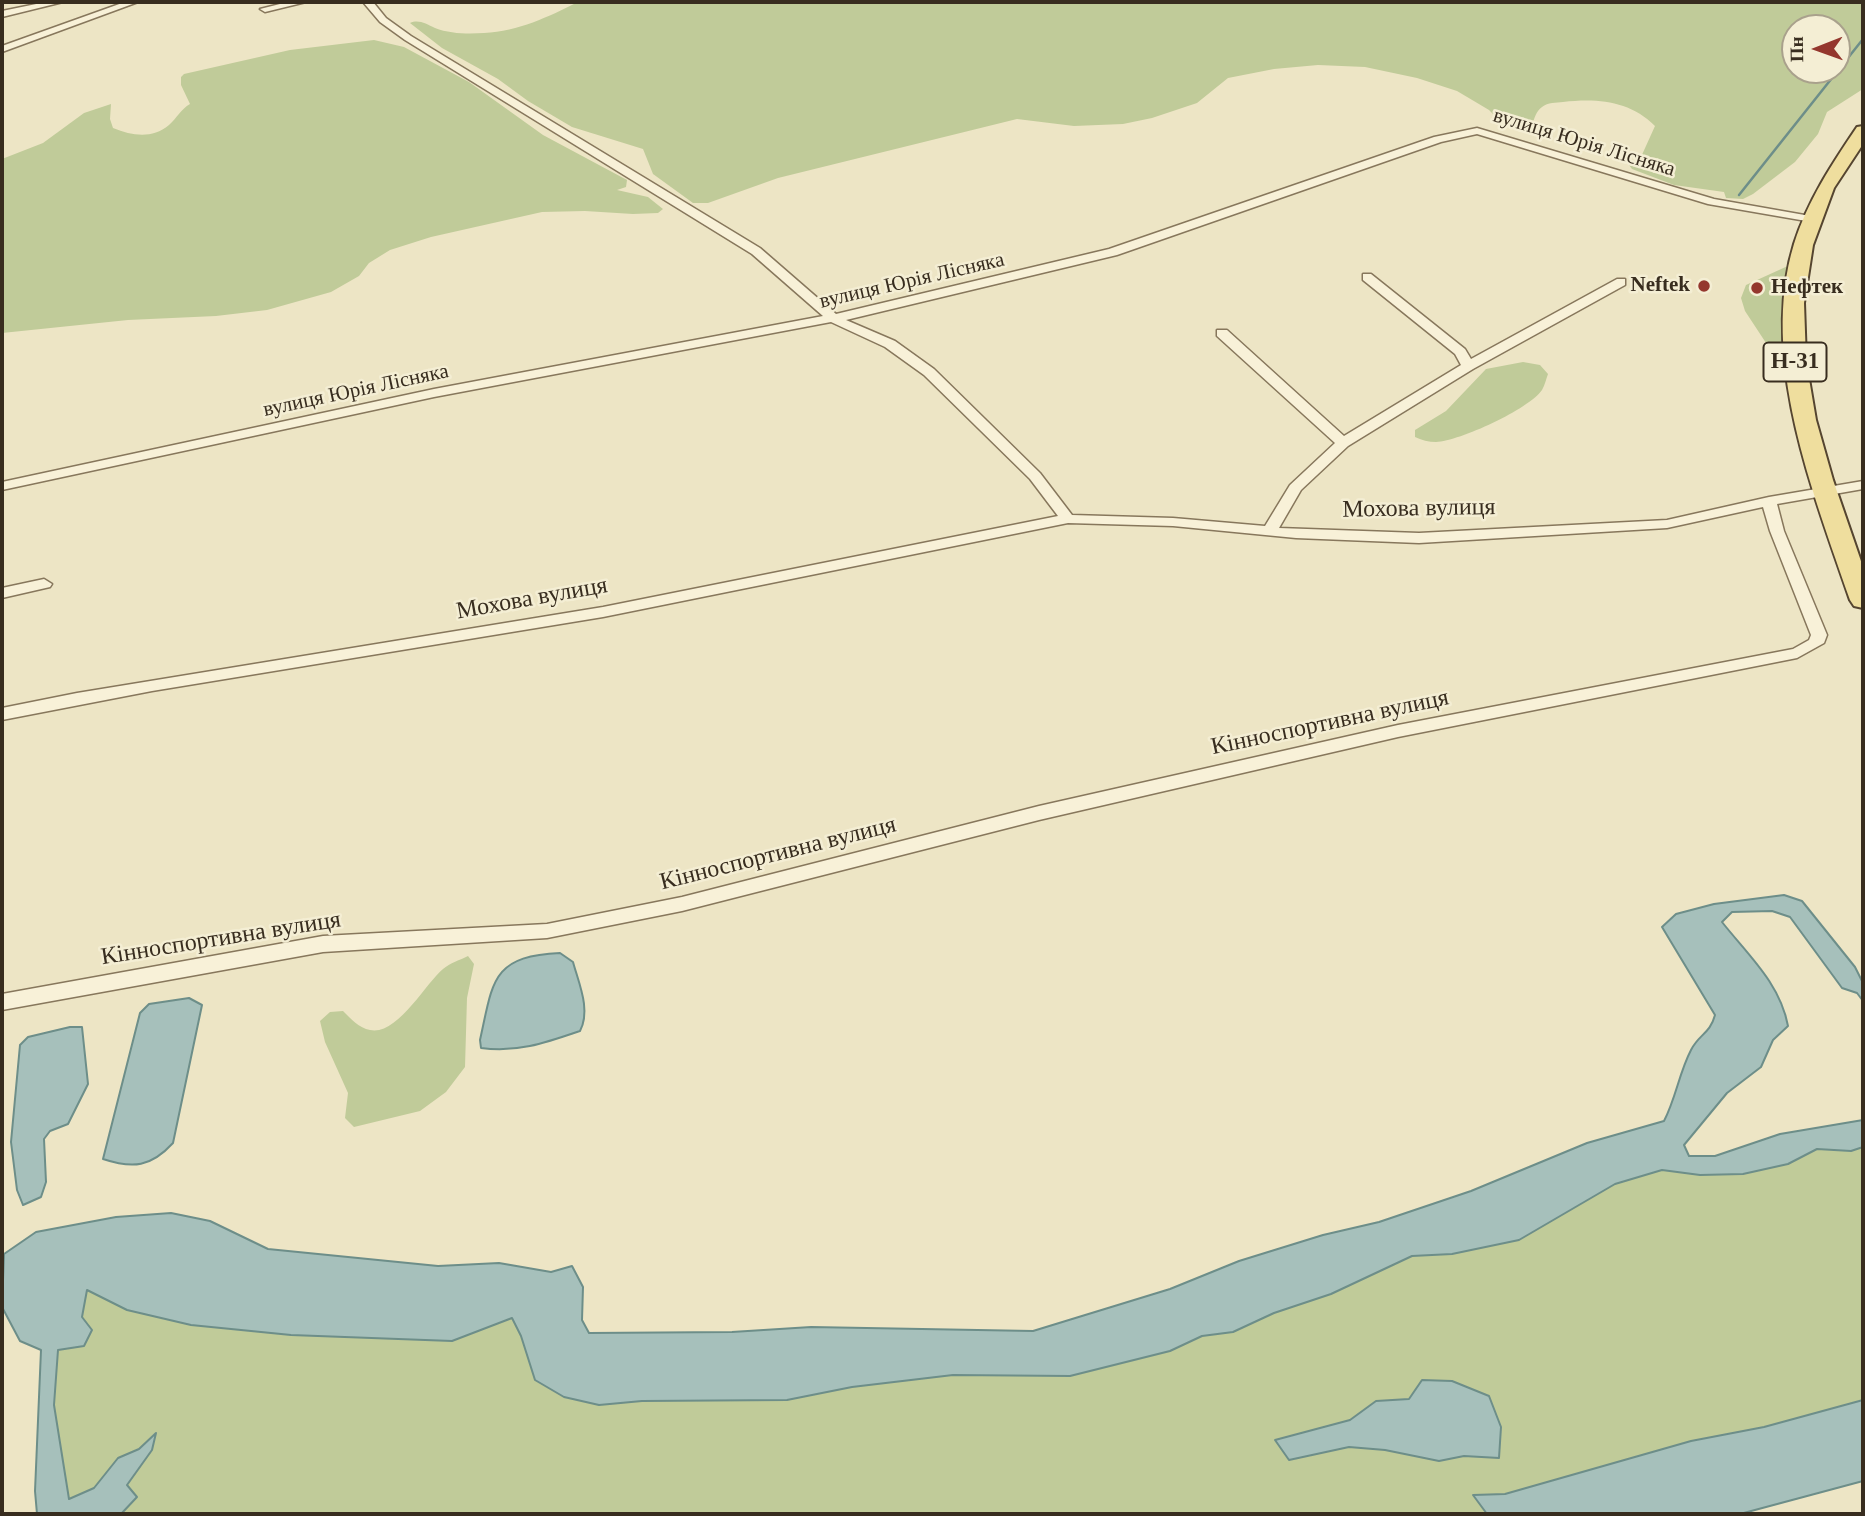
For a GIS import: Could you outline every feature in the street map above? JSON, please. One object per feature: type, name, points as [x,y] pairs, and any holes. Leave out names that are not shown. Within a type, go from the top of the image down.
[{"type":"main road","name":"Н-31","points":[[1863,131],[1840,163],[1812,219],[1801,251],[1792,309],[1799,395],[1826,493],[1863,600]]},
{"type":"street","points":[[2,14],[58,2]]},
{"type":"street","points":[[102,2],[108,12]]},
{"type":"street","points":[[2,49],[133,2]]},
{"type":"street","points":[[265,9],[301,2]]},
{"type":"street","points":[[368,2],[383,20],[408,38],[440,55],[756,251],[817,307],[836,320],[890,344],[929,372],[1035,476],[1068,519]]},
{"type":"street","name":"вулиця Юрія Лісняка","points":[[2,485],[433,394],[836,320],[1113,252],[1438,139],[1477,131],[1712,202],[1812,219]]},
{"type":"street","points":[[1367,277],[1460,352],[1468,366]]},
{"type":"street","points":[[1270,530],[1295,488],[1343,443],[1468,366],[1621,282]]},
{"type":"street","points":[[1222,333],[1343,443]]},
{"type":"street","name":"Мохова вулиця","points":[[2,714],[272,664],[606,612],[956,538],[1068,519],[1172,522],[1419,538],[1667,524],[1769,501],[1863,485]]},
{"type":"street","name":"Кінноспортивна вулиця","points":[[2,1002],[323,944],[547,931],[682,904],[1039,813],[1398,731],[1797,653],[1816,643],[1819,635],[1777,531],[1769,501]]},
{"type":"street","points":[[2,593],[44,584]]},
{"type":"green space","points":[[578,2],[1863,2],[1863,89],[1827,112],[1818,134],[1795,162],[1743,199],[1726,198],[1724,192],[1674,185],[1632,169],[1629,165],[1641,157],[1655,126],[1624,106],[1601,101],[1549,103],[1538,111],[1532,126],[1524,129],[1502,123],[1489,110],[1457,91],[1417,78],[1365,67],[1318,65],[1274,69],[1228,78],[1197,103],[1152,118],[1123,124],[1074,126],[1017,119],[778,178],[708,203],[693,203],[653,174],[643,149],[572,127],[528,101],[498,79],[442,48],[410,23],[419,22],[453,32],[484,33],[521,26]]},
{"type":"green space","points":[[374,40],[404,47],[469,82],[543,135],[627,180],[626,187],[617,190],[648,197],[663,209],[658,213],[633,214],[542,212],[431,237],[390,250],[369,263],[359,276],[331,292],[267,310],[2,333],[2,159],[43,143],[84,113],[111,104],[110,119],[113,128],[142,135],[163,129],[190,104],[181,85],[181,77],[184,74],[290,50]]},
{"type":"green space","points":[[1790,265],[1783,322],[1789,378],[1745,311],[1741,298],[1746,285]]},
{"type":"green space","points":[[1523,362],[1540,365],[1548,374],[1542,390],[1535,398],[1509,415],[1461,436],[1436,442],[1415,437],[1415,430],[1446,411],[1486,369]]},
{"type":"green space","points":[[468,956],[474,964],[467,998],[465,1067],[446,1092],[420,1111],[354,1127],[345,1118],[348,1093],[325,1042],[320,1021],[330,1012],[343,1011],[362,1027],[380,1030],[400,1017],[443,969]]},
{"type":"green space","points":[[1863,1147],[1863,1400],[1764,1427],[1691,1441],[1505,1494],[1474,1495],[1487,1514],[121,1514],[136,1497],[127,1485],[152,1450],[154,1434],[139,1449],[118,1458],[94,1488],[69,1500],[54,1405],[58,1350],[85,1346],[82,1317],[86,1290],[127,1310],[191,1325],[291,1335],[452,1341],[512,1318],[521,1336],[535,1380],[599,1405],[642,1401],[787,1400],[852,1387],[953,1375],[1070,1376],[1170,1351],[1201,1336],[1233,1332],[1274,1313],[1331,1294],[1412,1256],[1452,1254],[1575,1207],[1615,1184],[1662,1170],[1700,1175],[1743,1174],[1788,1164],[1817,1149],[1851,1151]],"holes":[[[1409,1399],[1501,1428],[1499,1458],[1463,1456],[1439,1461],[1385,1450],[1276,1440],[1350,1420],[1376,1401]]]},
{"type":"water","points":[[1784,895],[1802,901],[1855,967],[1863,983],[1863,1001],[1857,993],[1842,988],[1790,917],[1772,911],[1732,912],[1722,922],[1770,983],[1778,996],[1788,1026],[1773,1040],[1761,1067],[1727,1093],[1684,1145],[1689,1156],[1715,1156],[1780,1134],[1863,1120],[1863,1147],[1851,1151],[1817,1149],[1788,1164],[1743,1174],[1700,1175],[1662,1170],[1615,1184],[1519,1240],[1452,1254],[1412,1256],[1331,1294],[1274,1313],[1233,1332],[1202,1336],[1170,1351],[1070,1376],[953,1375],[852,1387],[787,1400],[642,1401],[599,1405],[564,1397],[535,1380],[521,1336],[512,1318],[452,1341],[291,1335],[191,1325],[127,1310],[87,1290],[82,1317],[92,1330],[84,1346],[58,1350],[54,1405],[69,1499],[94,1488],[118,1458],[139,1449],[156,1433],[152,1450],[127,1485],[137,1497],[121,1514],[37,1514],[35,1491],[41,1350],[20,1341],[2,1307],[4,1254],[36,1232],[116,1217],[171,1213],[210,1221],[268,1249],[438,1266],[499,1263],[551,1272],[572,1266],[583,1287],[582,1320],[589,1333],[732,1332],[811,1327],[1033,1331],[1170,1289],[1239,1261],[1323,1235],[1379,1222],[1471,1191],[1587,1143],[1664,1121],[1691,1050],[1715,1015],[1662,927],[1676,914],[1714,904]]},
{"type":"water","points":[[560,953],[573,962],[581,988],[584,1014],[580,1031],[519,1048],[481,1048],[480,1040],[488,1002],[499,976],[520,960]]},
{"type":"water","points":[[189,998],[202,1005],[173,1143],[157,1157],[141,1164],[124,1164],[103,1159],[140,1013],[149,1004]]},
{"type":"water","points":[[70,1027],[82,1027],[88,1084],[68,1124],[50,1131],[44,1139],[46,1182],[41,1197],[23,1205],[17,1190],[11,1142],[20,1045],[28,1037]]},
{"type":"water","points":[[1422,1380],[1452,1381],[1489,1396],[1501,1427],[1499,1458],[1464,1456],[1439,1461],[1385,1450],[1349,1447],[1289,1460],[1275,1440],[1350,1420],[1376,1401],[1409,1399]]},
{"type":"water","points":[[1863,1400],[1863,1481],[1740,1514],[1487,1514],[1473,1495],[1505,1494],[1691,1441],[1764,1427]]},
{"type":"waterway","points":[[1739,195],[1863,39]]},
{"type":"place","name":"Neftek","points":[[1704,286]]},
{"type":"place","name":"Нефтек","points":[[1757,288]]}]
